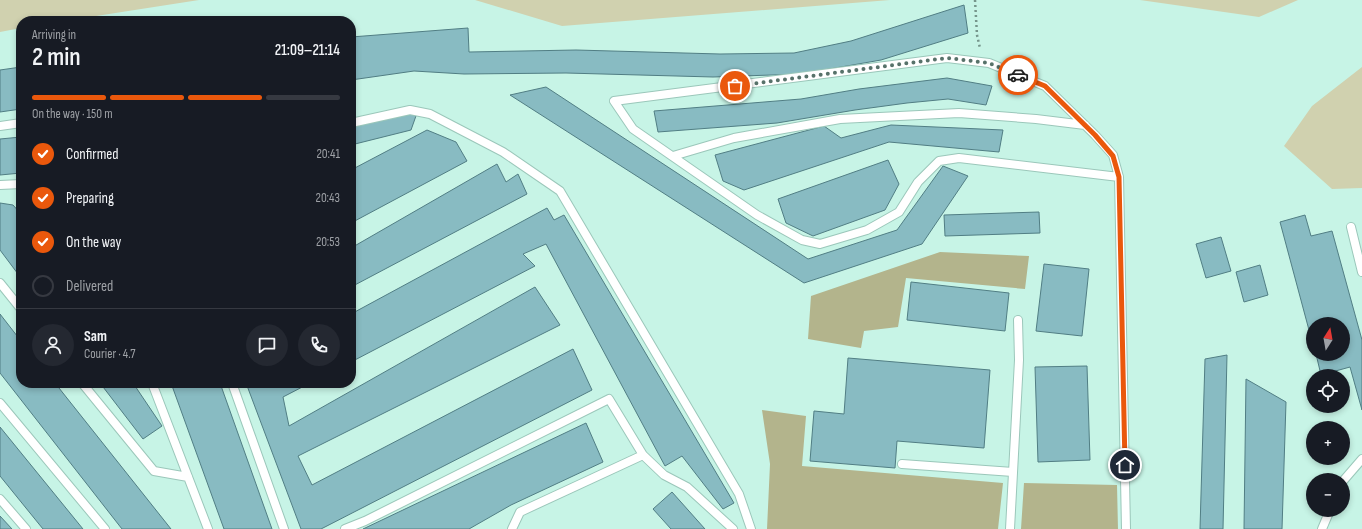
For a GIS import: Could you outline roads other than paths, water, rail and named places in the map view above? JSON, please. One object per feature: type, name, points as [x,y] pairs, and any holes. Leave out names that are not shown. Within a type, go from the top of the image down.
[{"type":"lane","points":[[1119,177],[959,158],[939,161],[918,182],[899,212],[867,230],[820,244],[802,240],[757,215],[633,129],[614,101],[947,58],[989,63],[1045,86],[1085,125],[1113,156],[1119,177],[1126,529]]},
{"type":"lane","points":[[356,122],[410,110],[430,114],[503,152],[560,191],[739,494],[751,529]]},
{"type":"lane","points":[[673,156],[734,138],[840,119],[959,113],[1036,119],[1085,125]]},
{"type":"lane","points":[[0,126],[16,124]]},
{"type":"lane","points":[[0,185],[16,184]]},
{"type":"lane","points":[[1351,228],[1362,272]]},
{"type":"lane","points":[[0,283],[16,303]]},
{"type":"lane","points":[[1010,529],[1020,360],[1018,320]]},
{"type":"lane","points":[[86,388],[154,471],[188,477]]},
{"type":"lane","points":[[154,388],[208,529]]},
{"type":"lane","points":[[234,388],[284,529]]},
{"type":"lane","points":[[345,529],[379,514],[609,399],[643,455],[664,475],[687,487],[733,529]]},
{"type":"lane","points":[[0,403],[105,529]]},
{"type":"lane","points":[[512,529],[520,512],[643,455]]},
{"type":"lane","points":[[1350,473],[1362,459]]},
{"type":"lane","points":[[902,464],[1013,472]]},
{"type":"lane","points":[[0,499],[26,529]]},
{"type":"lane","points":[[1322,529],[1327,517]]}]
